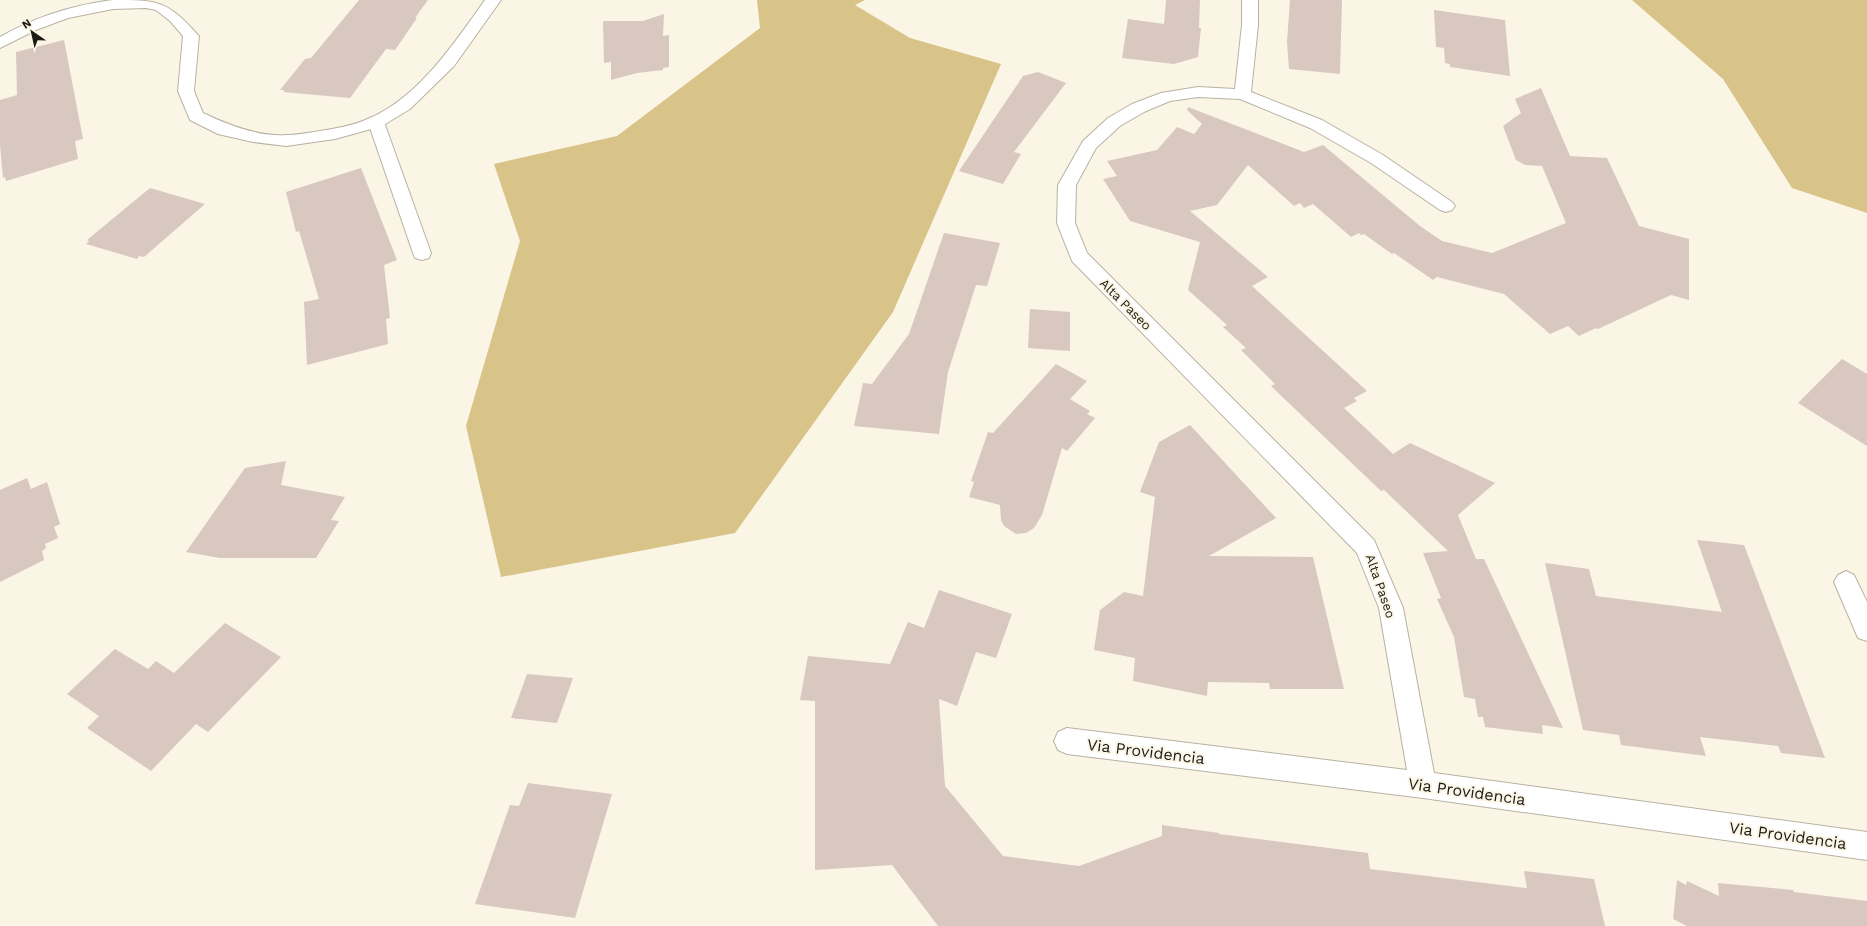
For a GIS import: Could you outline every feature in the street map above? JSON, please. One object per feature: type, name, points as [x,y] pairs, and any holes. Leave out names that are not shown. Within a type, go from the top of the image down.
[{"type":"street","points":[[0,43],[25,28],[60,15],[93,7],[119,4],[154,4],[173,14],[191,36],[186,91],[196,116],[224,130],[254,137],[286,141],[335,134],[376,122],[404,105],[448,63],[493,0]]},
{"type":"street","points":[[1243,94],[1250,25],[1250,0]]},
{"type":"street","name":"Alta Paseo","points":[[1423,785],[1391,608],[1366,547],[1079,256],[1066,223],[1067,185],[1089,145],[1114,122],[1138,108],[1167,97],[1198,92],[1243,94],[1316,124],[1377,159],[1446,206]]},
{"type":"street","points":[[376,122],[422,253]]},
{"type":"street","points":[[1846,582],[1867,630]]},
{"type":"street","name":"Via Providencia","points":[[1067,741],[1423,785],[1867,846]]},
{"type":"shaded area","points":[[757,0],[865,0],[855,5],[910,38],[1001,64],[893,312],[735,533],[501,577],[466,426],[520,241],[494,164],[617,136],[760,28]]},
{"type":"shaded area","points":[[1632,0],[1867,0],[1867,213],[1792,188],[1723,79]]},
{"type":"building","points":[[359,0],[428,0],[395,50],[386,49],[350,98],[283,92],[285,90],[280,90],[305,59],[311,58]]},
{"type":"building","points":[[1166,0],[1200,0],[1199,28],[1201,28],[1198,57],[1174,64],[1122,58],[1128,19],[1164,24]]},
{"type":"building","points":[[1290,0],[1342,0],[1340,74],[1289,69],[1287,42]]},
{"type":"building","points":[[1434,10],[1505,20],[1510,76],[1450,67],[1450,64],[1445,63],[1444,48],[1436,47]]},
{"type":"building","points":[[664,14],[663,36],[669,35],[669,67],[663,68],[663,70],[637,73],[611,80],[611,62],[604,63],[603,21],[643,21]]},
{"type":"building","points":[[64,40],[83,139],[75,141],[78,159],[6,181],[5,177],[3,178],[0,145],[0,100],[17,95],[16,52]]},
{"type":"building","points":[[1038,72],[1066,83],[1014,152],[1021,154],[1003,184],[959,171],[1023,76]]},
{"type":"building","points":[[1541,88],[1570,156],[1607,158],[1639,226],[1689,239],[1689,300],[1671,295],[1598,329],[1596,328],[1579,336],[1568,326],[1550,334],[1504,294],[1437,277],[1433,280],[1364,234],[1361,235],[1359,233],[1351,237],[1313,204],[1304,208],[1300,203],[1294,206],[1248,165],[1217,205],[1190,211],[1268,277],[1252,286],[1367,391],[1354,398],[1357,401],[1344,408],[1393,454],[1410,443],[1495,483],[1458,515],[1476,559],[1484,559],[1563,728],[1542,725],[1543,734],[1485,727],[1483,717],[1478,717],[1475,699],[1464,697],[1454,637],[1437,599],[1441,598],[1423,553],[1448,551],[1384,490],[1381,491],[1271,386],[1275,384],[1241,350],[1246,348],[1223,327],[1227,325],[1188,290],[1200,242],[1130,221],[1103,179],[1117,176],[1107,161],[1157,150],[1177,127],[1194,134],[1202,124],[1187,110],[1188,107],[1304,152],[1323,145],[1420,226],[1442,241],[1492,253],[1566,223],[1542,166],[1525,165],[1516,160],[1503,126],[1521,113],[1515,99]]},
{"type":"building","points":[[361,168],[397,260],[384,265],[390,318],[386,319],[388,344],[307,365],[304,302],[319,299],[299,231],[296,232],[286,192]]},
{"type":"building","points":[[150,188],[205,204],[144,257],[139,256],[137,259],[86,244],[89,241],[87,240]]},
{"type":"building","points":[[944,233],[1000,243],[987,286],[976,285],[948,372],[939,434],[854,426],[863,383],[872,384],[909,334]]},
{"type":"building","points":[[1030,309],[1070,312],[1070,351],[1028,348]]},
{"type":"building","points":[[1842,359],[1867,374],[1867,446],[1798,403]]},
{"type":"building","points":[[1056,364],[1087,381],[1070,399],[1090,411],[1087,414],[1095,418],[1067,451],[1062,448],[1042,515],[1034,528],[1026,533],[1016,534],[1004,526],[1001,520],[1000,505],[969,497],[974,482],[971,481],[988,432],[993,433]]},
{"type":"building","points":[[1190,425],[1276,518],[1209,556],[1313,557],[1344,689],[1270,689],[1269,683],[1208,682],[1207,696],[1133,681],[1135,658],[1094,650],[1100,610],[1124,592],[1143,596],[1155,497],[1140,492],[1159,442]]},
{"type":"building","points":[[286,461],[281,485],[345,497],[331,520],[339,521],[316,558],[220,558],[186,552],[245,468]]},
{"type":"building","points":[[27,478],[31,489],[47,482],[60,524],[54,527],[58,538],[45,544],[46,548],[42,551],[44,560],[0,582],[0,490]]},
{"type":"building","points":[[1697,540],[1744,545],[1825,758],[1781,753],[1778,746],[1700,737],[1706,756],[1621,745],[1619,735],[1583,730],[1545,563],[1589,569],[1596,596],[1722,612]]},
{"type":"building","points":[[939,590],[1012,614],[996,658],[976,652],[957,706],[939,699],[945,786],[1003,856],[1079,866],[1162,836],[1162,825],[1219,834],[1368,853],[1370,869],[1527,888],[1524,871],[1594,879],[1605,926],[938,926],[892,865],[815,870],[815,701],[800,700],[808,656],[890,664],[908,622],[924,628]]},
{"type":"building","points":[[225,623],[281,657],[208,732],[196,724],[151,771],[87,728],[99,716],[67,694],[115,649],[148,669],[156,661],[174,673]]},
{"type":"building","points":[[527,674],[573,678],[557,723],[511,718]]},
{"type":"building","points":[[528,783],[612,794],[575,918],[475,904],[510,805],[519,806]]},
{"type":"building","points":[[1677,880],[1686,885],[1687,881],[1719,896],[1718,883],[1793,890],[1794,892],[1867,901],[1867,926],[1687,926],[1673,919]]}]
